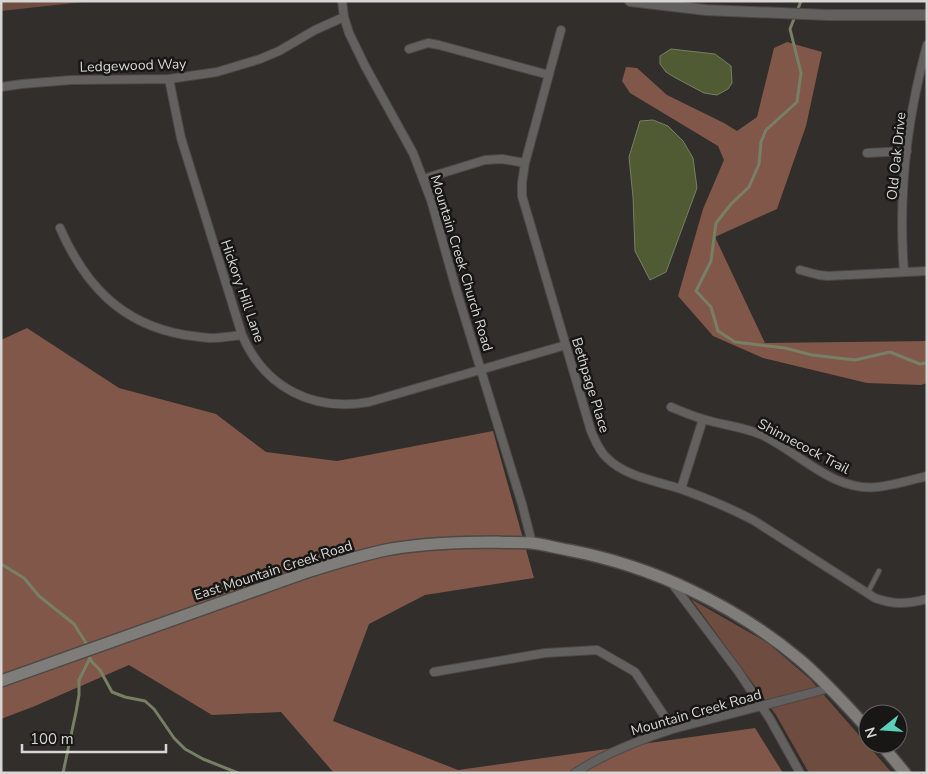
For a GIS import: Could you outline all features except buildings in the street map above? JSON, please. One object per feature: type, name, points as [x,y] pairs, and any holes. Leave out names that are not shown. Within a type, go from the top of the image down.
[{"type":"main road","name":"East Mountain Creek Road","points":[[1,681],[344,560],[391,550],[433,544],[470,542],[532,543],[605,558],[669,580],[719,605],[757,628],[799,659],[858,718]]},
{"type":"main road","points":[[889,754],[905,773]]},
{"type":"street","name":"Mountain Creek Church Road","points":[[342,1],[349,33],[413,153],[431,200],[532,543]]},
{"type":"street","points":[[630,1],[706,10],[827,15],[927,16]]},
{"type":"street","name":"Ledgewood Way","points":[[1,88],[22,84],[71,80],[169,79],[217,72],[279,51],[344,17]]},
{"type":"street","name":"Bethpage Place","points":[[562,30],[525,164],[522,196],[591,431],[598,446],[606,458],[628,472],[681,489],[739,512],[867,594],[896,604],[910,604],[927,600]]},
{"type":"street","points":[[409,49],[428,43],[439,45],[549,75]]},
{"type":"street","name":"Old Oak Drive","points":[[904,272],[902,225],[904,178],[912,114],[920,69],[927,45]]},
{"type":"street","name":"Hickory Hill Lane","points":[[169,79],[181,138],[242,335],[254,358],[281,386],[318,402],[358,404],[566,345]]},
{"type":"street","points":[[867,152],[907,151]]},
{"type":"street","points":[[423,179],[493,159],[525,164]]},
{"type":"street","points":[[60,228],[69,248],[94,284],[110,300],[132,316],[153,327],[180,334],[212,338],[242,335]]},
{"type":"street","points":[[800,270],[819,276],[927,271]]},
{"type":"street","name":"Shinnecock Trail","points":[[671,407],[703,419],[762,435],[832,478],[848,484],[877,487],[927,476]]},
{"type":"street","points":[[681,489],[703,419]]},
{"type":"street","points":[[669,580],[738,671],[770,720],[800,773]]},
{"type":"street","points":[[434,672],[545,653],[597,650],[635,672],[673,729]]},
{"type":"street","name":"Mountain Creek Road","points":[[575,773],[603,756],[673,729],[830,688]]},
{"type":"lane","points":[[867,594],[879,571]]},
{"type":"shaded area","points":[[1,1],[92,1],[1,11]]},
{"type":"shaded area","points":[[787,42],[822,52],[806,126],[777,209],[715,237],[765,343],[927,341],[927,383],[921,385],[867,383],[763,358],[713,336],[678,296],[703,209],[724,160],[718,146],[630,93],[622,81],[626,67],[637,68],[667,95],[737,131],[757,117],[774,48]]},
{"type":"shaded area","points":[[671,49],[715,54],[731,66],[732,83],[728,89],[717,95],[704,93],[674,77],[666,72],[660,64],[660,56]]},
{"type":"shaded area","points":[[653,120],[668,126],[683,141],[693,158],[697,188],[666,272],[650,280],[635,251],[629,157],[640,121]]},
{"type":"shaded area","points":[[27,328],[119,388],[216,414],[266,452],[337,461],[493,431],[534,578],[425,595],[369,624],[333,721],[458,770],[755,728],[783,773],[334,773],[281,712],[212,715],[129,665],[1,719],[1,340]]},
{"type":"shaded area","points":[[691,599],[768,643],[810,679],[858,734],[858,754],[875,754],[892,773],[809,773],[776,715]]},
{"type":"waterway","points":[[801,1],[790,29],[801,73],[797,102],[766,130],[761,142],[759,164],[749,187],[731,204],[716,223],[711,261],[696,291],[711,307],[718,331],[735,342],[855,360],[890,352],[920,364],[927,363]]},
{"type":"waterway","points":[[1,564],[24,578],[39,596],[74,624],[86,643]]},
{"type":"waterway","points":[[90,658],[100,670],[112,692],[145,701],[154,709],[174,738],[185,749],[203,759],[238,773]]},
{"type":"waterway","points":[[63,773],[79,695],[79,680],[90,658]]}]
